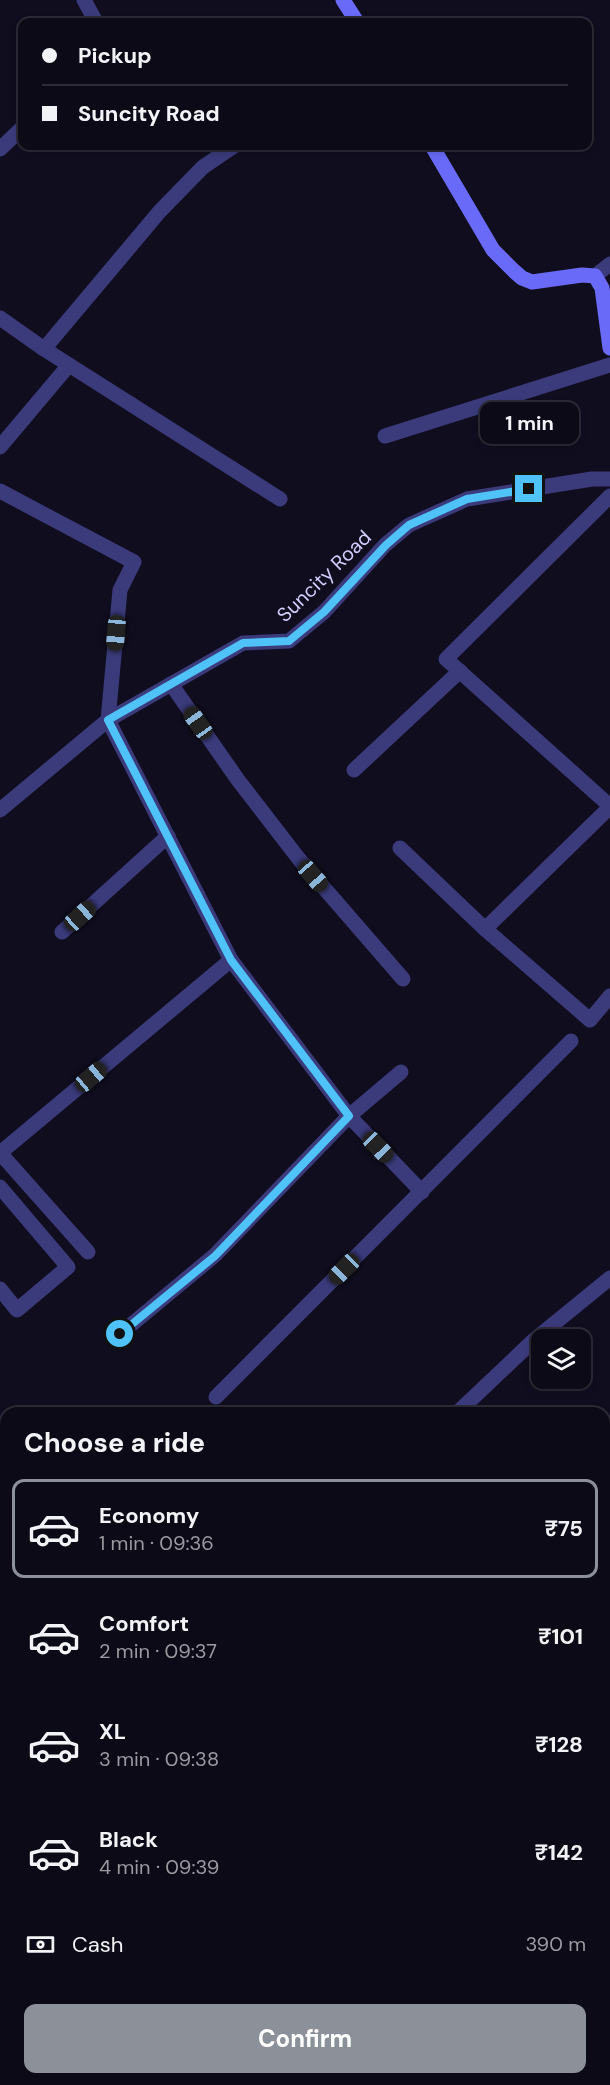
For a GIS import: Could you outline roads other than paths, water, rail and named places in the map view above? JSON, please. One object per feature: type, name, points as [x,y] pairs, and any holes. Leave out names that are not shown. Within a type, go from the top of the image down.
[{"type":"street","points":[[84,0],[94,18]]},
{"type":"street","points":[[343,0],[354,18]]},
{"type":"street","points":[[0,149],[18,132]]},
{"type":"street","points":[[44,349],[160,212],[203,167],[228,150]]},
{"type":"street","points":[[434,150],[493,250],[522,278],[532,282],[582,275],[595,276],[610,264]]},
{"type":"street","points":[[595,276],[602,288],[610,348]]},
{"type":"street","points":[[0,318],[44,349],[280,499]]},
{"type":"street","points":[[0,447],[69,365]]},
{"type":"street","points":[[385,436],[610,365]]},
{"type":"street","name":"Suncity Road","points":[[0,810],[108,720],[243,643],[289,641],[324,612],[386,545],[409,525],[467,499],[592,479],[610,480]]},
{"type":"street","points":[[0,491],[134,562],[120,590],[108,720],[231,960],[349,1116],[422,1192]]},
{"type":"street","points":[[485,929],[610,806],[446,659],[610,496]]},
{"type":"street","points":[[354,770],[460,671]]},
{"type":"street","points":[[171,684],[238,780],[298,859],[403,979]]},
{"type":"street","points":[[62,932],[168,836]]},
{"type":"street","points":[[400,848],[485,929],[590,1020],[610,996]]},
{"type":"street","points":[[88,1252],[0,1153],[231,960]]},
{"type":"street","points":[[216,1397],[571,1041]]},
{"type":"street","points":[[120,1334],[215,1256],[349,1116],[401,1072]]},
{"type":"street","points":[[0,1289],[17,1310],[68,1267],[0,1185],[17,1170]]},
{"type":"street","points":[[57,1254],[76,1238]]},
{"type":"street","points":[[465,1407],[534,1340],[608,1284]]}]
